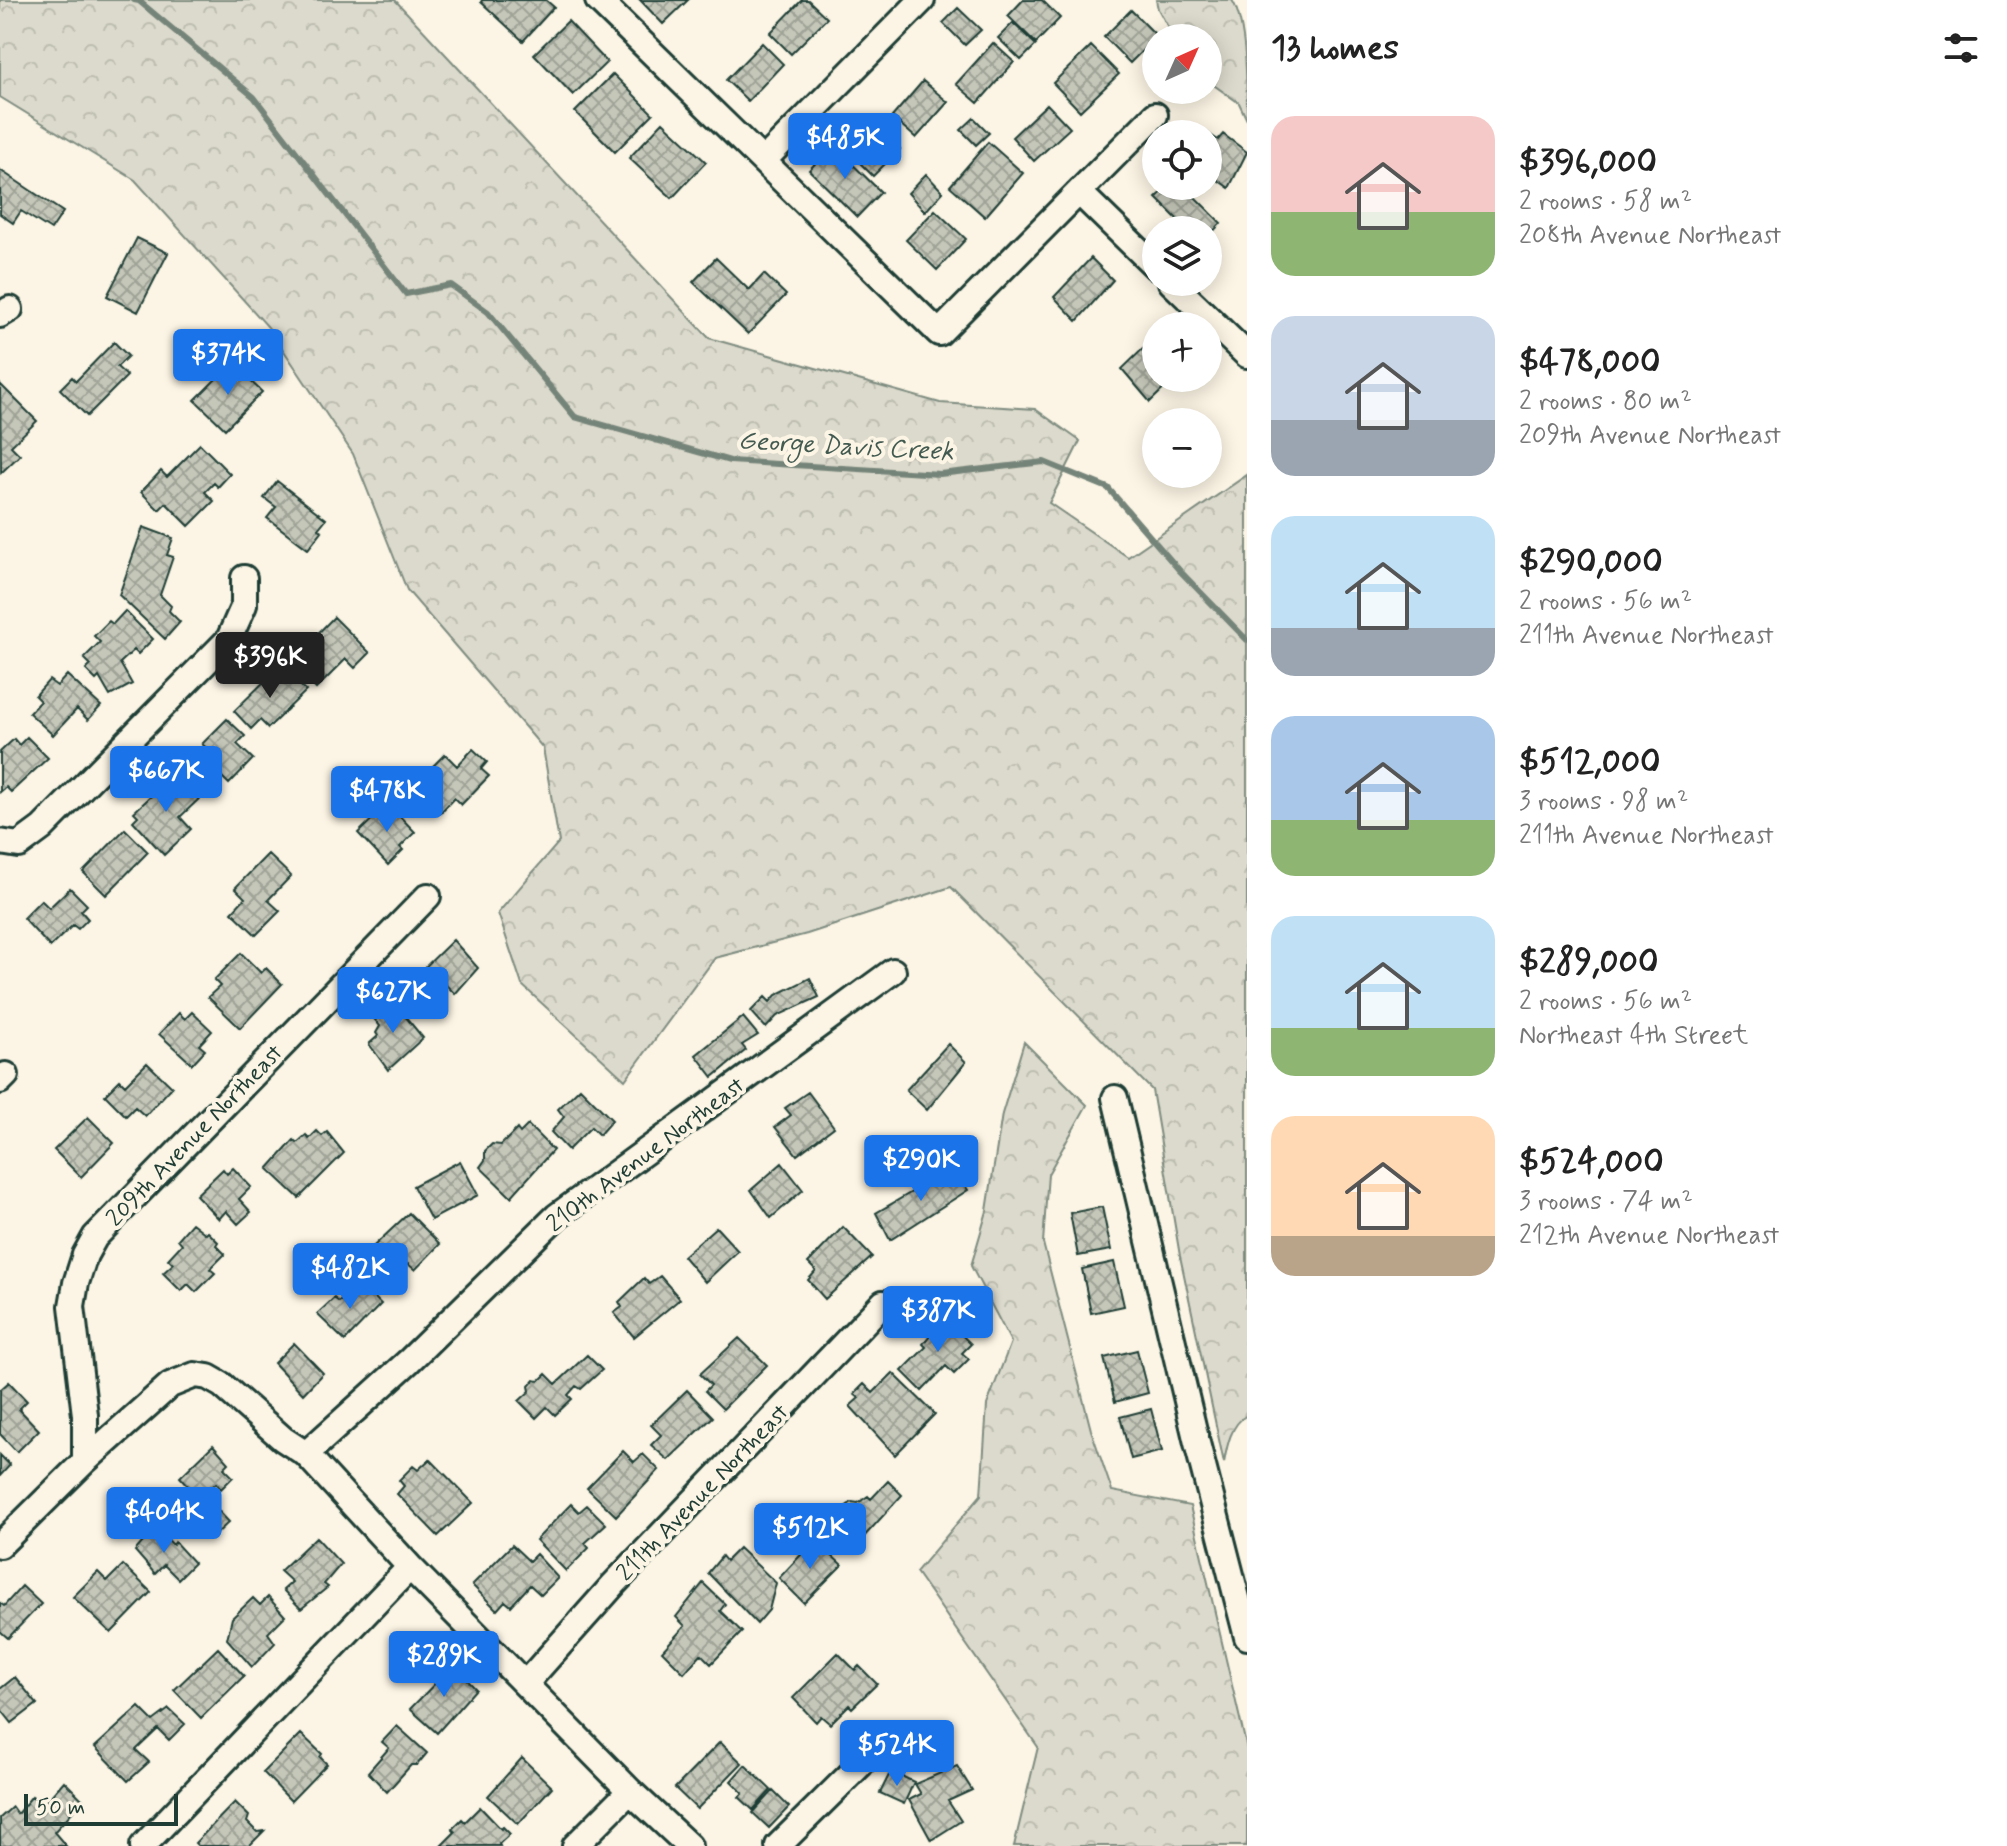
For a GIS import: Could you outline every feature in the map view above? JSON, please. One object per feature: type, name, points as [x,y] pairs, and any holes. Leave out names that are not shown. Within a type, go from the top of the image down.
[{"type":"street","points":[[598,0],[939,333],[1155,115]]},
{"type":"street","points":[[764,160],[922,0]]},
{"type":"street","points":[[1080,193],[1142,253]]},
{"type":"street","points":[[1186,296],[1247,355]]},
{"type":"street","points":[[10,843],[42,828],[229,639],[244,605],[244,578]]},
{"type":"street","name":"209th Avenue Northeast","points":[[85,1461],[85,1415],[72,1306],[85,1255],[95,1237],[428,896]]},
{"type":"street","name":"210th Avenue Northeast","points":[[306,1454],[409,1361],[557,1216],[893,971]]},
{"type":"street","points":[[1115,1098],[1247,1637]]},
{"type":"street","name":"211th Avenue Northeast","points":[[525,1684],[614,1584],[883,1303]]},
{"type":"street","points":[[0,1545],[85,1461],[170,1385],[195,1375],[208,1377],[222,1385],[283,1439],[306,1454],[410,1567],[630,1791],[689,1846]]},
{"type":"street","points":[[143,1846],[410,1567]]},
{"type":"street","points":[[778,1846],[861,1764]]},
{"type":"street","points":[[575,1846],[630,1791]]},
{"type":"green space","points":[[0,0],[395,0],[709,338],[940,403],[1035,409],[1080,441],[1049,503],[1128,557],[1247,475],[1247,1415],[1233,1429],[1224,1463],[1180,1256],[1152,1090],[951,887],[807,934],[715,958],[625,1080],[522,985],[498,913],[559,842],[543,748],[407,590],[353,454],[268,327],[135,180],[0,97]]},
{"type":"green space","points":[[1156,0],[1232,0],[1243,40],[1247,120],[1239,103],[1222,91],[1222,24],[1166,24]]},
{"type":"green space","points":[[1024,1042],[1087,1105],[1048,1174],[1043,1243],[1091,1430],[1112,1491],[1190,1506],[1247,1749],[1247,1846],[1014,1846],[1038,1747],[916,1572],[981,1495],[987,1405],[1011,1342],[971,1266],[987,1211],[1002,1114]]},
{"type":"building","points":[[482,0],[546,0],[554,7],[523,41]]},
{"type":"building","points":[[640,0],[688,0],[663,24]]},
{"type":"building","points":[[802,0],[808,0],[827,18],[791,54],[770,33]]},
{"type":"building","points":[[1023,0],[1042,0],[1060,18],[1036,43],[1008,16]]},
{"type":"building","points":[[958,8],[981,30],[965,45],[943,23]]},
{"type":"building","points":[[1131,10],[1145,24],[1142,24],[1142,51],[1130,63],[1104,37]]},
{"type":"building","points":[[568,21],[607,62],[573,95],[534,54]]},
{"type":"building","points":[[1013,23],[1036,45],[1021,60],[998,38]]},
{"type":"building","points":[[762,43],[783,64],[748,101],[726,80]]},
{"type":"building","points":[[993,43],[1014,62],[978,103],[956,84]]},
{"type":"building","points":[[1091,46],[1119,74],[1080,111],[1053,83]]},
{"type":"building","points":[[613,74],[653,114],[615,152],[575,112]]},
{"type":"building","points":[[923,81],[948,102],[916,138],[892,117]]},
{"type":"building","points":[[1047,104],[1070,128],[1034,161],[1012,137]]},
{"type":"building","points":[[869,118],[900,149],[873,176],[842,145]]},
{"type":"building","points":[[974,118],[989,133],[976,145],[961,130]]},
{"type":"building","points":[[663,122],[706,162],[672,198],[629,158]]},
{"type":"building","points":[[1223,134],[1247,152],[1229,188],[1222,183]]},
{"type":"building","points":[[988,142],[1023,173],[985,217],[950,186]]},
{"type":"building","points":[[833,145],[881,192],[857,217],[809,170]]},
{"type":"building","points":[[0,170],[63,212],[51,230],[21,211],[13,223],[0,214]]},
{"type":"building","points":[[926,174],[943,192],[925,212],[908,193]]},
{"type":"building","points":[[1158,200],[1198,200],[1214,216],[1174,216]]},
{"type":"building","points":[[935,210],[966,239],[937,270],[906,240]]},
{"type":"building","points":[[137,238],[168,253],[138,312],[107,296]]},
{"type":"building","points":[[716,258],[749,290],[764,274],[786,295],[748,334],[693,282]]},
{"type":"building","points":[[1091,258],[1113,280],[1077,321],[1054,297]]},
{"type":"building","points":[[114,342],[128,356],[117,367],[127,376],[87,416],[60,389],[72,377],[76,381]]},
{"type":"building","points":[[1142,350],[1142,392],[1160,392],[1150,402],[1122,369]]},
{"type":"building","points":[[238,369],[262,392],[225,429],[195,400],[223,372],[229,378]]},
{"type":"building","points":[[0,384],[37,421],[11,446],[20,455],[1,473]]},
{"type":"building","points":[[200,444],[230,474],[218,487],[214,483],[205,492],[214,501],[189,526],[166,503],[159,510],[141,492],[161,471],[167,477]]},
{"type":"building","points":[[277,481],[326,519],[318,529],[322,531],[308,549],[267,518],[276,507],[264,498]]},
{"type":"building","points":[[143,527],[173,538],[167,555],[173,557],[160,595],[180,622],[165,639],[119,595]]},
{"type":"building","points":[[125,611],[153,639],[138,654],[134,650],[120,663],[132,684],[110,696],[99,677],[96,680],[86,670],[91,665],[84,658],[100,642],[94,636],[109,621],[113,624]]},
{"type":"building","points":[[334,617],[370,653],[355,668],[346,659],[316,689],[298,670],[305,663],[297,655]]},
{"type":"building","points":[[285,670],[306,691],[268,728],[260,720],[251,729],[234,711],[271,675],[275,679]]},
{"type":"building","points":[[67,675],[101,706],[88,720],[77,709],[53,735],[29,713],[40,701],[35,696],[49,680],[57,686]]},
{"type":"building","points":[[227,719],[245,736],[237,744],[253,759],[229,784],[219,774],[210,784],[199,774],[208,764],[202,758],[209,750],[202,744]]},
{"type":"building","points":[[27,737],[48,758],[11,792],[6,787],[0,792],[0,752],[14,739],[19,745]]},
{"type":"building","points":[[473,749],[487,762],[481,769],[489,776],[461,805],[454,798],[441,812],[421,793],[439,775],[431,768],[445,754],[457,766]]},
{"type":"building","points":[[175,774],[199,799],[180,817],[191,829],[164,855],[133,821],[138,816],[134,812]]},
{"type":"building","points":[[388,804],[415,832],[388,865],[358,833]]},
{"type":"building","points":[[125,829],[148,852],[106,895],[83,872]]},
{"type":"building","points":[[268,854],[291,876],[268,900],[280,911],[256,935],[232,912],[245,898],[235,888]]},
{"type":"building","points":[[70,888],[87,905],[81,911],[88,919],[78,929],[73,925],[50,947],[23,918],[41,900],[49,908]]},
{"type":"building","points":[[453,940],[478,968],[455,994],[438,977],[431,985],[420,972]]},
{"type":"building","points":[[241,953],[261,973],[266,968],[282,984],[240,1028],[208,997],[220,986],[214,980]]},
{"type":"building","points":[[810,978],[819,997],[777,1016],[766,1028],[751,1011],[765,997],[770,1002],[776,995]]},
{"type":"building","points":[[391,999],[423,1038],[388,1070],[369,1044],[378,1036],[376,1033],[380,1026],[371,1015]]},
{"type":"building","points":[[192,1012],[212,1031],[199,1045],[205,1050],[192,1064],[159,1034],[179,1013],[185,1019]]},
{"type":"building","points":[[743,1017],[758,1035],[742,1045],[746,1050],[713,1077],[696,1055]]},
{"type":"building","points":[[948,1044],[966,1062],[927,1110],[906,1090]]},
{"type":"building","points":[[147,1063],[172,1087],[145,1116],[135,1107],[126,1116],[105,1095],[120,1080],[125,1085]]},
{"type":"building","points":[[580,1088],[612,1120],[599,1135],[591,1127],[568,1150],[551,1132],[564,1117],[558,1109]]},
{"type":"building","points":[[808,1092],[834,1127],[797,1155],[775,1127],[791,1115],[785,1108]]},
{"type":"building","points":[[88,1117],[114,1143],[81,1177],[54,1150]]},
{"type":"building","points":[[528,1125],[553,1150],[511,1197],[480,1167],[485,1160],[485,1151],[492,1144],[501,1145],[517,1129],[520,1133]]},
{"type":"building","points":[[317,1131],[322,1136],[327,1132],[344,1153],[299,1198],[268,1169],[294,1140],[297,1143],[306,1135],[309,1139]]},
{"type":"building","points":[[460,1161],[478,1195],[431,1220],[413,1186]]},
{"type":"building","points":[[782,1163],[803,1190],[771,1218],[751,1190]]},
{"type":"building","points":[[233,1168],[251,1187],[239,1199],[251,1212],[238,1224],[226,1211],[219,1219],[196,1195],[223,1169],[227,1174]]},
{"type":"building","points":[[953,1168],[968,1190],[890,1240],[876,1213]]},
{"type":"building","points":[[1102,1207],[1111,1250],[1078,1256],[1070,1213]]},
{"type":"building","points":[[409,1213],[440,1244],[415,1270],[408,1264],[384,1284],[360,1259]]},
{"type":"building","points":[[192,1223],[206,1234],[208,1232],[225,1254],[210,1269],[215,1273],[196,1292],[188,1284],[181,1291],[163,1273],[173,1264],[168,1259],[182,1244],[178,1239]]},
{"type":"building","points":[[716,1227],[738,1251],[705,1282],[683,1256]]},
{"type":"building","points":[[843,1227],[872,1257],[825,1299],[808,1280],[816,1271],[808,1263]]},
{"type":"building","points":[[1114,1262],[1124,1306],[1091,1313],[1082,1269]]},
{"type":"building","points":[[660,1276],[680,1299],[634,1337],[614,1313],[622,1307],[619,1302],[644,1278],[649,1284]]},
{"type":"building","points":[[360,1283],[381,1304],[345,1341],[317,1314],[334,1298],[339,1302]]},
{"type":"building","points":[[942,1316],[971,1344],[962,1353],[969,1359],[954,1374],[946,1366],[922,1391],[902,1371],[926,1347],[923,1344],[933,1331],[930,1328]]},
{"type":"building","points":[[739,1338],[767,1365],[723,1409],[705,1391],[711,1385],[700,1374]]},
{"type":"building","points":[[294,1343],[323,1373],[303,1394],[274,1363]]},
{"type":"building","points":[[1137,1350],[1148,1393],[1115,1402],[1104,1358]]},
{"type":"building","points":[[587,1355],[602,1370],[581,1389],[576,1386],[568,1395],[572,1399],[555,1415],[547,1407],[536,1418],[519,1401],[530,1391],[529,1386],[534,1380],[539,1381],[546,1374],[556,1384]]},
{"type":"building","points":[[893,1373],[935,1414],[895,1455],[850,1406],[859,1398],[854,1394],[864,1384],[873,1393]]},
{"type":"building","points":[[9,1382],[27,1401],[19,1409],[39,1430],[17,1452],[0,1434],[0,1390]]},
{"type":"building","points":[[687,1390],[713,1417],[668,1460],[651,1445],[661,1435],[651,1425]]},
{"type":"building","points":[[1151,1409],[1162,1451],[1131,1459],[1120,1417]]},
{"type":"building","points":[[213,1445],[229,1463],[224,1468],[233,1477],[221,1489],[216,1483],[210,1489],[215,1494],[208,1503],[229,1522],[212,1538],[195,1521],[201,1514],[182,1492],[189,1487],[180,1477]]},
{"type":"building","points":[[623,1451],[634,1462],[643,1454],[659,1470],[616,1516],[587,1488]]},
{"type":"building","points":[[0,1455],[10,1465],[0,1476]]},
{"type":"building","points":[[430,1459],[473,1503],[438,1536],[397,1494],[404,1486],[399,1480],[413,1466],[418,1470]]},
{"type":"building","points":[[888,1481],[902,1495],[862,1539],[858,1539],[851,1532],[853,1530],[849,1525],[852,1520],[845,1513],[845,1507],[868,1496],[871,1499]]},
{"type":"building","points":[[571,1504],[579,1512],[587,1505],[606,1524],[585,1543],[589,1548],[566,1571],[536,1540]]},
{"type":"building","points":[[156,1527],[194,1563],[178,1579],[164,1565],[155,1574],[135,1551]]},
{"type":"building","points":[[316,1537],[341,1564],[324,1584],[328,1587],[301,1609],[283,1590],[292,1582],[280,1571]]},
{"type":"building","points":[[815,1540],[842,1565],[804,1603],[779,1578]]},
{"type":"building","points":[[512,1545],[529,1561],[536,1554],[558,1578],[541,1595],[530,1585],[511,1606],[505,1601],[497,1610],[472,1585]]},
{"type":"building","points":[[739,1548],[776,1583],[769,1610],[757,1624],[708,1573],[722,1556],[726,1561]]},
{"type":"building","points":[[123,1565],[151,1592],[111,1633],[73,1597],[98,1572],[107,1581]]},
{"type":"building","points":[[703,1583],[725,1604],[720,1611],[742,1632],[711,1664],[701,1654],[684,1673],[662,1651],[685,1626],[676,1617]]},
{"type":"building","points":[[22,1586],[41,1604],[8,1638],[0,1631],[0,1603],[4,1606]]},
{"type":"building","points":[[268,1597],[285,1616],[268,1633],[275,1643],[252,1667],[227,1639],[232,1618],[253,1598],[260,1605]]},
{"type":"building","points":[[218,1648],[244,1676],[201,1718],[174,1690]]},
{"type":"building","points":[[838,1653],[855,1670],[859,1666],[877,1684],[830,1724],[821,1716],[816,1722],[793,1698]]},
{"type":"building","points":[[453,1665],[476,1689],[437,1733],[410,1709]]},
{"type":"building","points":[[15,1677],[37,1704],[12,1723],[0,1708],[0,1689]]},
{"type":"building","points":[[139,1707],[153,1721],[169,1709],[185,1724],[169,1740],[158,1729],[136,1750],[149,1762],[128,1781],[95,1747]]},
{"type":"building","points":[[397,1726],[427,1753],[417,1765],[411,1765],[387,1792],[368,1772],[389,1748],[382,1742]]},
{"type":"building","points":[[301,1734],[322,1754],[320,1757],[327,1764],[291,1801],[263,1772]]},
{"type":"building","points":[[720,1742],[742,1763],[697,1809],[675,1788]]},
{"type":"building","points":[[522,1758],[552,1787],[518,1824],[488,1796]]},
{"type":"building","points":[[745,1765],[771,1790],[753,1810],[739,1797],[743,1793],[731,1781]]},
{"type":"building","points":[[957,1766],[972,1790],[948,1801],[961,1821],[931,1840],[909,1800],[921,1794],[915,1784]]},
{"type":"building","points":[[891,1771],[914,1782],[904,1804],[880,1793]]},
{"type":"building","points":[[64,1781],[83,1800],[54,1832],[66,1846],[0,1846],[0,1818],[12,1807],[17,1814],[32,1796],[43,1805]]},
{"type":"building","points":[[773,1791],[789,1807],[769,1828],[753,1813]]},
{"type":"building","points":[[235,1802],[249,1816],[247,1822],[257,1832],[264,1831],[249,1846],[198,1846],[195,1843]]},
{"type":"building","points":[[480,1807],[510,1834],[500,1846],[441,1846],[455,1832],[452,1829],[462,1819],[465,1822]]},
{"type":"waterway","name":"George Davis Creek","points":[[134,0],[254,97],[406,294],[451,285],[488,312],[575,417],[730,461],[940,474],[1044,462],[1108,488],[1180,571],[1247,640]]}]
